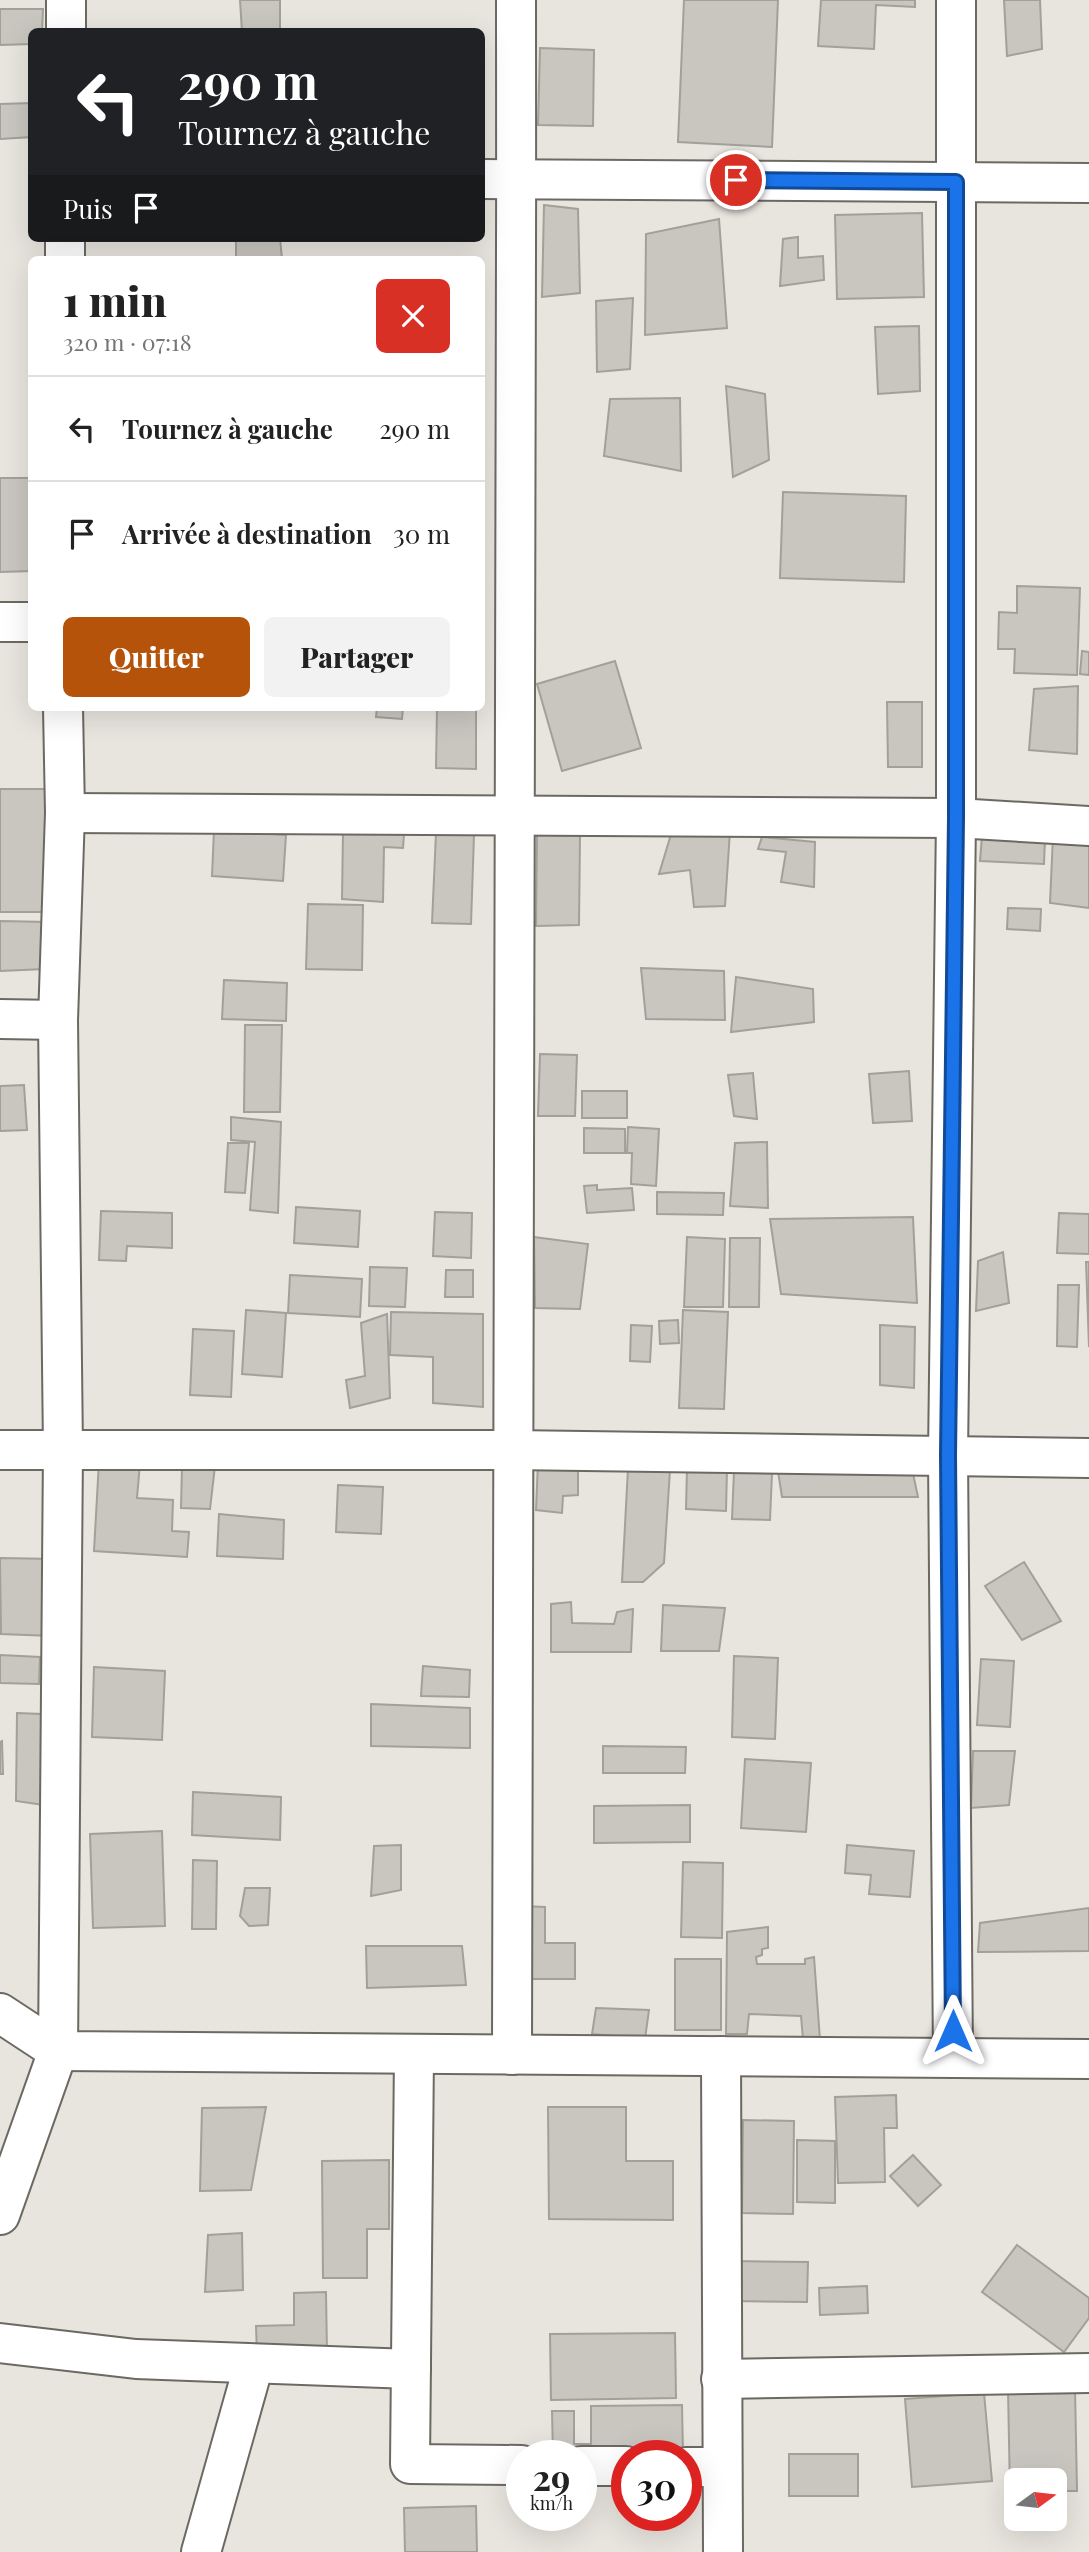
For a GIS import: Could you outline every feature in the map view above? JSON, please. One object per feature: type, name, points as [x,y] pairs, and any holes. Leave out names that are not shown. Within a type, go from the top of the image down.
[{"type":"street","points":[[66,0],[66,28]]},
{"type":"street","points":[[512,2054],[516,815],[499,179],[516,0]]},
{"type":"street","points":[[953,2058],[948,1455],[956,818],[956,0]]},
{"type":"street","points":[[499,179],[1089,183]]},
{"type":"street","points":[[0,622],[28,622]]},
{"type":"street","points":[[0,2215],[58,2051],[63,1449],[58,1020],[65,813],[63,711]]},
{"type":"street","points":[[65,813],[956,818],[1089,826]]},
{"type":"street","points":[[0,1019],[58,1020]]},
{"type":"street","points":[[0,1450],[512,1450],[1089,1458]]},
{"type":"street","points":[[0,2013],[58,2051],[1089,2059]]},
{"type":"street","points":[[414,2054],[410,2464],[506,2465]]},
{"type":"street","points":[[722,2056],[721,2379],[704,2467],[723,2552]]},
{"type":"street","points":[[0,2343],[136,2359],[411,2369]]},
{"type":"street","points":[[201,2552],[254,2364]]},
{"type":"street","points":[[721,2379],[1089,2373]]},
{"type":"building","points":[[240,0],[280,0],[280,28],[242,28]]},
{"type":"building","points":[[684,0],[778,0],[772,147],[678,142]]},
{"type":"building","points":[[821,0],[915,0],[915,7],[876,5],[874,49],[818,46]]},
{"type":"building","points":[[1004,0],[1040,0],[1042,49],[1007,56]]},
{"type":"building","points":[[0,9],[43,9],[42,28],[28,28],[28,44],[0,45]]},
{"type":"building","points":[[540,48],[594,50],[593,126],[538,125]]},
{"type":"building","points":[[28,103],[28,137],[0,139],[0,104]]},
{"type":"building","points":[[544,205],[578,209],[580,293],[542,297]]},
{"type":"building","points":[[922,213],[924,297],[837,299],[835,215]]},
{"type":"building","points":[[719,219],[727,328],[645,335],[646,234]]},
{"type":"building","points":[[798,237],[798,258],[823,256],[824,280],[780,286],[783,239]]},
{"type":"building","points":[[236,242],[280,242],[282,256],[236,256]]},
{"type":"building","points":[[633,298],[630,369],[597,372],[596,301]]},
{"type":"building","points":[[919,326],[920,391],[878,394],[875,327]]},
{"type":"building","points":[[726,386],[765,394],[769,460],[733,477]]},
{"type":"building","points":[[680,398],[681,471],[604,456],[610,399]]},
{"type":"building","points":[[0,478],[28,478],[28,571],[0,572]]},
{"type":"building","points":[[783,492],[906,496],[904,582],[780,578]]},
{"type":"building","points":[[1017,586],[1080,588],[1077,675],[1014,673],[1015,649],[998,649],[999,612],[1017,613]]},
{"type":"building","points":[[1082,651],[1089,652],[1089,675],[1080,674]]},
{"type":"building","points":[[615,661],[641,748],[562,771],[537,684]]},
{"type":"building","points":[[1078,686],[1077,754],[1029,750],[1034,689]]},
{"type":"building","points":[[887,702],[922,702],[922,767],[888,767]]},
{"type":"building","points":[[377,711],[403,711],[402,719],[376,717]]},
{"type":"building","points":[[437,711],[476,711],[476,769],[436,768]]},
{"type":"building","points":[[0,789],[47,789],[49,912],[0,912]]},
{"type":"building","points":[[214,830],[286,835],[283,881],[212,876]]},
{"type":"building","points":[[672,831],[730,831],[725,906],[694,907],[690,870],[659,874]]},
{"type":"building","points":[[343,832],[404,834],[403,848],[384,847],[383,902],[342,899]]},
{"type":"building","points":[[436,833],[474,835],[471,924],[432,923]]},
{"type":"building","points":[[537,835],[580,835],[579,925],[536,926]]},
{"type":"building","points":[[982,836],[1045,839],[1044,864],[980,861]]},
{"type":"building","points":[[1053,836],[1089,838],[1089,908],[1050,903]]},
{"type":"building","points":[[762,837],[815,842],[814,887],[781,882],[786,852],[758,849]]},
{"type":"building","points":[[308,904],[363,905],[362,970],[306,969]]},
{"type":"building","points":[[1008,908],[1041,909],[1040,931],[1007,929]]},
{"type":"building","points":[[0,921],[49,922],[45,969],[0,971]]},
{"type":"building","points":[[641,968],[724,971],[725,1020],[646,1019]]},
{"type":"building","points":[[736,977],[813,989],[814,1022],[731,1032]]},
{"type":"building","points":[[224,980],[287,983],[286,1021],[222,1019]]},
{"type":"building","points":[[245,1025],[282,1025],[280,1112],[244,1112]]},
{"type":"building","points":[[540,1054],[577,1055],[575,1116],[538,1116]]},
{"type":"building","points":[[909,1071],[912,1121],[873,1123],[869,1074]]},
{"type":"building","points":[[753,1073],[757,1119],[734,1116],[728,1075]]},
{"type":"building","points":[[24,1085],[27,1130],[0,1131],[0,1086]]},
{"type":"building","points":[[582,1091],[627,1091],[627,1118],[582,1118]]},
{"type":"building","points":[[231,1117],[281,1122],[278,1213],[250,1210],[255,1142],[231,1140]]},
{"type":"building","points":[[628,1127],[659,1129],[656,1186],[631,1184],[632,1153],[627,1153]]},
{"type":"building","points":[[584,1128],[625,1129],[625,1153],[584,1153]]},
{"type":"building","points":[[767,1142],[768,1208],[730,1206],[735,1143]]},
{"type":"building","points":[[228,1143],[249,1143],[245,1193],[225,1192]]},
{"type":"building","points":[[597,1185],[597,1190],[632,1188],[634,1210],[587,1213],[584,1186]]},
{"type":"building","points":[[657,1192],[724,1193],[723,1215],[657,1214]]},
{"type":"building","points":[[296,1207],[360,1211],[358,1247],[294,1243]]},
{"type":"building","points":[[101,1211],[172,1213],[172,1248],[127,1246],[126,1261],[99,1260]]},
{"type":"building","points":[[435,1212],[472,1213],[471,1258],[433,1256]]},
{"type":"building","points":[[1059,1213],[1089,1214],[1089,1254],[1057,1253]]},
{"type":"building","points":[[913,1217],[917,1303],[781,1294],[770,1219]]},
{"type":"building","points":[[534,1237],[588,1244],[580,1309],[535,1308]]},
{"type":"building","points":[[687,1237],[725,1239],[723,1307],[684,1307]]},
{"type":"building","points":[[730,1238],[760,1238],[759,1307],[729,1307]]},
{"type":"building","points":[[1003,1252],[1009,1303],[976,1311],[978,1261]]},
{"type":"building","points":[[1086,1262],[1089,1262],[1089,1347]]},
{"type":"building","points":[[370,1267],[407,1268],[405,1307],[369,1306]]},
{"type":"building","points":[[446,1270],[473,1270],[473,1297],[445,1297]]},
{"type":"building","points":[[290,1275],[362,1279],[360,1317],[288,1313]]},
{"type":"building","points":[[1058,1285],[1079,1285],[1077,1347],[1057,1346]]},
{"type":"building","points":[[246,1310],[286,1313],[282,1377],[242,1374]]},
{"type":"building","points":[[683,1310],[728,1312],[724,1409],[679,1408]]},
{"type":"building","points":[[391,1312],[483,1314],[483,1407],[433,1403],[433,1357],[390,1355]]},
{"type":"building","points":[[387,1314],[390,1398],[350,1408],[346,1380],[365,1376],[361,1323]]},
{"type":"building","points":[[678,1320],[679,1343],[660,1344],[659,1321]]},
{"type":"building","points":[[631,1325],[652,1326],[650,1362],[630,1361]]},
{"type":"building","points":[[880,1325],[915,1327],[914,1388],[880,1385]]},
{"type":"building","points":[[193,1329],[234,1331],[231,1397],[190,1395]]},
{"type":"building","points":[[99,1461],[140,1463],[137,1498],[173,1500],[172,1531],[189,1532],[187,1557],[94,1551]]},
{"type":"building","points":[[538,1462],[578,1469],[578,1495],[563,1496],[562,1513],[536,1510]]},
{"type":"building","points":[[911,1464],[918,1497],[782,1497],[777,1465]]},
{"type":"building","points":[[182,1466],[215,1466],[210,1509],[181,1508]]},
{"type":"building","points":[[687,1467],[727,1468],[726,1511],[686,1509]]},
{"type":"building","points":[[628,1468],[670,1470],[664,1563],[643,1582],[622,1582]]},
{"type":"building","points":[[734,1471],[772,1473],[770,1520],[732,1519]]},
{"type":"building","points":[[338,1485],[383,1487],[381,1534],[336,1532]]},
{"type":"building","points":[[219,1514],[284,1520],[283,1559],[217,1556]]},
{"type":"building","points":[[0,1558],[54,1559],[52,1636],[1,1634]]},
{"type":"building","points":[[1024,1562],[1061,1621],[1022,1640],[985,1586]]},
{"type":"building","points":[[571,1602],[572,1623],[614,1624],[617,1612],[633,1609],[631,1652],[551,1652],[551,1604]]},
{"type":"building","points":[[663,1605],[725,1608],[719,1651],[661,1651]]},
{"type":"building","points":[[0,1655],[40,1657],[39,1684],[0,1683]]},
{"type":"building","points":[[734,1656],[778,1658],[775,1739],[732,1737]]},
{"type":"building","points":[[981,1659],[1014,1661],[1010,1727],[977,1725]]},
{"type":"building","points":[[423,1666],[470,1670],[469,1697],[421,1696]]},
{"type":"building","points":[[94,1667],[165,1671],[162,1740],[92,1737]]},
{"type":"building","points":[[371,1704],[470,1708],[470,1748],[371,1746]]},
{"type":"building","points":[[17,1713],[42,1714],[44,1805],[16,1801]]},
{"type":"building","points":[[2,1741],[3,1774],[0,1774],[0,1742]]},
{"type":"building","points":[[603,1746],[686,1747],[685,1773],[603,1773]]},
{"type":"building","points":[[973,1751],[1015,1751],[1009,1805],[971,1808]]},
{"type":"building","points":[[745,1759],[811,1763],[806,1832],[741,1828]]},
{"type":"building","points":[[193,1792],[281,1797],[280,1840],[192,1835]]},
{"type":"building","points":[[690,1805],[690,1842],[594,1843],[594,1806]]},
{"type":"building","points":[[162,1831],[165,1926],[93,1928],[90,1834]]},
{"type":"building","points":[[401,1845],[401,1890],[371,1896],[374,1846]]},
{"type":"building","points":[[847,1845],[914,1851],[910,1897],[869,1894],[871,1875],[845,1873]]},
{"type":"building","points":[[193,1860],[217,1861],[216,1929],[192,1929]]},
{"type":"building","points":[[683,1862],[723,1863],[722,1938],[681,1937]]},
{"type":"building","points":[[245,1888],[270,1888],[268,1925],[249,1926],[240,1916]]},
{"type":"building","points":[[521,1906],[545,1907],[545,1943],[575,1943],[575,1979],[521,1979]]},
{"type":"building","points":[[1089,1908],[1089,1951],[978,1952],[980,1923]]},
{"type":"building","points":[[768,1927],[768,1948],[762,1949],[762,1955],[756,1957],[757,1964],[805,1964],[805,1959],[814,1957],[820,2040],[803,2039],[801,2016],[749,2014],[747,2034],[726,2034],[727,1932]]},
{"type":"building","points":[[366,1946],[462,1946],[466,1985],[367,1988]]},
{"type":"building","points":[[675,1959],[721,1959],[721,2030],[675,2030]]},
{"type":"building","points":[[596,2008],[649,2010],[645,2039],[592,2034]]},
{"type":"building","points":[[896,2095],[897,2128],[884,2128],[885,2182],[838,2183],[835,2097]]},
{"type":"building","points":[[266,2107],[251,2190],[200,2191],[202,2108]]},
{"type":"building","points":[[548,2107],[626,2107],[626,2161],[673,2161],[673,2220],[549,2219]]},
{"type":"building","points":[[743,2120],[794,2121],[793,2214],[742,2213]]},
{"type":"building","points":[[797,2140],[835,2141],[835,2203],[797,2202]]},
{"type":"building","points":[[913,2155],[941,2185],[918,2206],[890,2176]]},
{"type":"building","points":[[389,2160],[389,2229],[367,2229],[367,2278],[323,2278],[322,2161]]},
{"type":"building","points":[[242,2233],[243,2290],[205,2292],[208,2235]]},
{"type":"building","points":[[1017,2245],[1089,2298],[1089,2318],[1064,2352],[982,2292]]},
{"type":"building","points":[[731,2261],[808,2262],[807,2302],[731,2301]]},
{"type":"building","points":[[867,2286],[868,2313],[820,2315],[819,2288]]},
{"type":"building","points":[[326,2292],[327,2354],[257,2356],[256,2326],[294,2325],[294,2293]]},
{"type":"building","points":[[675,2333],[676,2398],[551,2400],[550,2334]]},
{"type":"building","points":[[1075,2388],[1077,2491],[1068,2491],[1068,2468],[1010,2468],[1008,2389]]},
{"type":"building","points":[[984,2393],[992,2481],[912,2487],[905,2399]]},
{"type":"building","points":[[682,2405],[683,2440],[611,2440],[611,2455],[597,2455],[597,2440],[591,2440],[591,2406]]},
{"type":"building","points":[[552,2411],[574,2411],[574,2440],[553,2440]]},
{"type":"building","points":[[789,2454],[858,2454],[858,2496],[789,2496]]},
{"type":"building","points":[[476,2506],[477,2552],[405,2552],[404,2508]]},
{"type":"route","points":[[736,180],[956,182],[956,818],[948,1455],[953,2031]]}]
